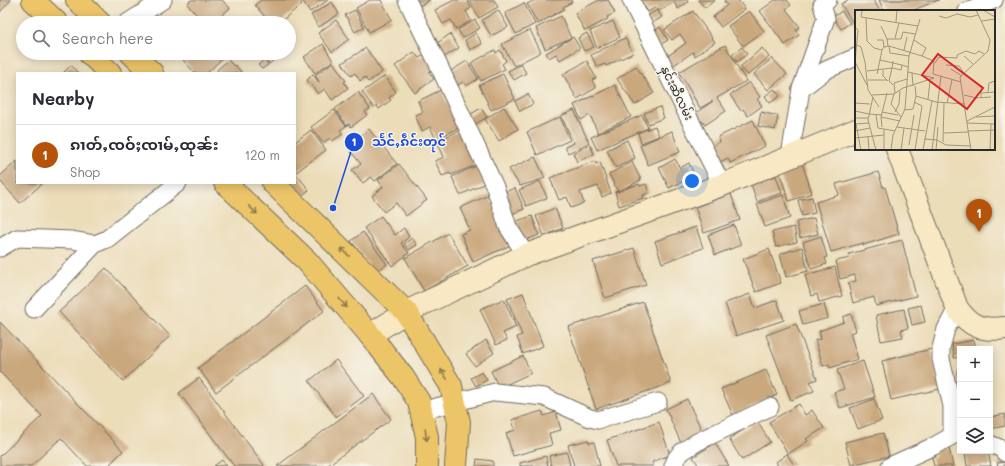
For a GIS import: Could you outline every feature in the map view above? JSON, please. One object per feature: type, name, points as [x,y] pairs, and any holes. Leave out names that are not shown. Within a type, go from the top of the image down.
[{"type":"highway","points":[[33,0],[50,16]]},
{"type":"highway","points":[[77,0],[93,16]]},
{"type":"highway","points":[[96,60],[109,72]]},
{"type":"highway","points":[[138,60],[151,72]]},
{"type":"highway","points":[[226,184],[307,261],[370,335],[403,377],[419,402],[427,437],[427,466]]},
{"type":"highway","points":[[274,184],[406,312],[451,386],[459,422],[456,466]]},
{"type":"street","points":[[138,16],[163,0]]},
{"type":"street","points":[[407,0],[495,187],[508,227],[526,255]]},
{"type":"street","name":"နှင်းဆီလမ်း","points":[[632,0],[722,185]]},
{"type":"street","points":[[969,10],[994,0]]},
{"type":"street","points":[[790,156],[800,89],[826,18],[823,2]]},
{"type":"street","points":[[800,89],[826,70],[855,57]]},
{"type":"street","points":[[370,335],[406,312],[526,255],[722,185],[855,130]]},
{"type":"street","points":[[897,150],[957,308],[964,318],[981,329],[1005,328]]},
{"type":"street","points":[[34,309],[95,244],[107,239],[177,184]]},
{"type":"street","points":[[0,248],[17,238],[72,240],[95,244]]},
{"type":"street","points":[[890,466],[956,436],[952,406],[941,359],[941,348],[946,328],[957,308]]},
{"type":"street","points":[[421,411],[495,392],[544,397],[585,416],[598,420],[658,402]]},
{"type":"street","points":[[673,466],[680,454],[697,442],[770,407]]},
{"type":"street","points":[[993,445],[1002,449],[1005,453]]},
{"type":"building","points":[[0,0],[11,0],[0,12]]},
{"type":"building","points":[[191,0],[222,0],[230,8],[221,16],[198,16],[187,4]]},
{"type":"building","points":[[261,0],[299,0],[302,4],[287,16],[264,16],[255,5]]},
{"type":"building","points":[[302,0],[328,0],[310,12]]},
{"type":"building","points":[[370,0],[381,0],[392,20],[369,32],[356,8]]},
{"type":"building","points":[[410,0],[430,0],[414,9]]},
{"type":"building","points":[[454,0],[467,0],[471,8],[466,11],[471,21],[456,29],[451,20],[443,24],[435,10]]},
{"type":"building","points":[[469,0],[494,0],[498,7],[479,18]]},
{"type":"building","points":[[535,0],[571,0],[572,2],[563,7],[564,9],[538,24],[527,4]]},
{"type":"building","points":[[599,0],[608,0],[615,13],[607,17],[608,19],[585,31],[575,13]]},
{"type":"building","points":[[687,0],[688,2],[678,9],[674,2],[659,11],[656,7],[648,12],[641,1]]},
{"type":"building","points":[[698,0],[715,0],[705,8]]},
{"type":"building","points":[[738,0],[745,9],[721,27],[713,17],[727,5],[724,1]]},
{"type":"building","points":[[775,0],[787,0],[791,5],[786,9],[800,27],[796,30],[799,35],[785,45],[760,11]]},
{"type":"building","points":[[848,0],[873,0],[879,10],[855,10],[855,26],[841,4]]},
{"type":"building","points":[[879,0],[939,0],[914,10],[884,10]]},
{"type":"building","points":[[332,2],[339,14],[319,27],[311,15]]},
{"type":"building","points":[[524,3],[535,24],[516,34],[505,13]]},
{"type":"building","points":[[355,10],[364,27],[355,32],[345,15]]},
{"type":"building","points":[[498,10],[508,27],[491,36],[482,20]]},
{"type":"building","points":[[657,10],[662,17],[651,24],[647,16]]},
{"type":"building","points":[[693,11],[715,42],[695,56],[693,52],[671,67],[665,58],[686,43],[680,34],[672,40],[664,30]]},
{"type":"building","points":[[749,11],[764,31],[743,46],[728,26]]},
{"type":"building","points":[[842,11],[850,23],[841,29],[833,17]]},
{"type":"building","points":[[561,16],[571,38],[545,49],[536,28]]},
{"type":"building","points":[[336,20],[349,39],[332,52],[318,33]]},
{"type":"building","points":[[475,20],[480,28],[463,38],[458,30]]},
{"type":"building","points":[[613,21],[620,37],[597,48],[590,31]]},
{"type":"building","points":[[660,27],[668,40],[658,46],[650,34]]},
{"type":"building","points":[[530,30],[541,52],[514,66],[502,44]]},
{"type":"building","points":[[476,33],[482,44],[470,50],[465,40]]},
{"type":"building","points":[[587,33],[594,47],[584,51],[578,38]]},
{"type":"building","points":[[450,34],[459,48],[444,57],[436,44]]},
{"type":"building","points":[[573,37],[580,48],[560,60],[556,54],[549,58],[546,53]]},
{"type":"building","points":[[625,38],[633,53],[606,66],[605,64],[597,67],[591,55]]},
{"type":"building","points":[[323,44],[333,61],[315,73],[304,57]]},
{"type":"building","points":[[725,45],[746,81],[717,98],[726,111],[705,125],[702,121],[697,124],[691,116],[713,101],[700,108],[679,72]]},
{"type":"building","points":[[742,47],[747,54],[737,62],[732,55]]},
{"type":"building","points":[[366,48],[382,72],[368,82],[365,77],[360,81],[355,73],[351,76],[342,63]]},
{"type":"building","points":[[762,48],[769,57],[748,75],[740,67]]},
{"type":"building","points":[[495,50],[496,53],[500,50],[506,61],[502,64],[505,69],[481,81],[471,63]]},
{"type":"building","points":[[414,52],[419,58],[424,55],[434,68],[429,72],[434,79],[415,93],[395,66]]},
{"type":"building","points":[[772,58],[787,74],[768,90],[754,74]]},
{"type":"building","points":[[183,60],[221,60],[208,72],[194,72]]},
{"type":"building","points":[[228,60],[241,72],[219,72],[217,70]]},
{"type":"building","points":[[264,60],[268,65],[262,69],[258,65]]},
{"type":"building","points":[[267,60],[274,60],[269,64]]},
{"type":"building","points":[[467,61],[478,79],[466,86],[463,82],[456,86],[449,72]]},
{"type":"building","points":[[587,61],[596,78],[592,80],[596,88],[577,99],[563,74]]},
{"type":"building","points":[[333,62],[346,81],[344,82],[348,88],[332,100],[325,89],[318,94],[307,80],[313,74],[319,82],[315,75]]},
{"type":"building","points":[[521,64],[526,73],[514,80],[508,71]]},
{"type":"building","points":[[71,65],[77,72],[64,72]]},
{"type":"building","points":[[636,66],[654,93],[635,105],[617,79]]},
{"type":"building","points":[[503,74],[515,99],[491,110],[479,85]]},
{"type":"building","points":[[385,76],[396,92],[389,98],[391,100],[379,109],[377,106],[374,108],[362,92]]},
{"type":"building","points":[[749,82],[760,97],[757,99],[762,106],[748,116],[743,109],[741,111],[730,95]]},
{"type":"building","points":[[615,85],[631,117],[598,133],[590,115],[581,120],[574,105]]},
{"type":"building","points":[[774,89],[780,96],[770,103],[765,96]]},
{"type":"building","points":[[441,90],[459,128],[436,139],[430,127],[422,131],[415,115],[423,112],[418,101]]},
{"type":"building","points":[[358,92],[370,109],[365,112],[367,115],[351,127],[349,124],[347,126],[335,109]]},
{"type":"building","points":[[528,94],[533,104],[520,111],[515,101]]},
{"type":"building","points":[[504,107],[518,129],[499,141],[485,119]]},
{"type":"building","points":[[660,107],[664,118],[648,124],[644,113]]},
{"type":"building","points":[[481,108],[487,117],[474,125],[468,116]]},
{"type":"building","points":[[334,110],[346,126],[340,130],[343,134],[332,141],[330,138],[323,143],[311,127]]},
{"type":"building","points":[[574,110],[589,143],[568,153],[565,147],[574,143],[561,116]]},
{"type":"building","points":[[761,112],[778,116],[775,130],[758,126]]},
{"type":"building","points":[[642,115],[648,128],[597,150],[591,137]]},
{"type":"building","points":[[560,117],[570,140],[537,155],[527,132]]},
{"type":"building","points":[[753,120],[765,146],[730,163],[728,158],[716,164],[708,148],[720,142],[718,137]]},
{"type":"building","points":[[655,126],[659,136],[641,143],[638,133]]},
{"type":"building","points":[[369,129],[397,164],[375,181],[371,177],[363,183],[352,170],[361,164],[347,147]]},
{"type":"building","points":[[311,130],[326,150],[296,172],[296,141]]},
{"type":"building","points":[[461,130],[476,165],[451,175],[450,173],[442,176],[435,161],[444,157],[437,141]]},
{"type":"building","points":[[672,131],[680,152],[648,165],[640,145]]},
{"type":"building","points":[[627,140],[635,158],[616,168],[607,150]]},
{"type":"building","points":[[590,145],[594,154],[577,162],[573,153]]},
{"type":"building","points":[[535,157],[545,178],[520,186],[509,169]]},
{"type":"building","points":[[675,159],[680,168],[689,163],[693,172],[684,177],[686,180],[669,188],[659,168]]},
{"type":"building","points":[[595,161],[596,164],[600,162],[611,193],[602,197],[598,186],[580,192],[584,203],[571,208],[567,197],[559,200],[550,178]]},
{"type":"building","points":[[16,162],[16,184],[42,184],[20,203],[0,181],[0,176]]},
{"type":"building","points":[[632,162],[641,180],[618,192],[609,174]]},
{"type":"building","points":[[802,163],[812,193],[789,201],[779,171]]},
{"type":"building","points":[[399,164],[427,200],[406,216],[396,203],[384,212],[372,196],[383,187],[378,180]]},
{"type":"building","points":[[476,166],[484,184],[460,195],[452,177]]},
{"type":"building","points":[[878,172],[883,187],[885,187],[899,234],[863,245],[863,243],[831,252],[816,202],[839,195],[836,184]]},
{"type":"building","points":[[298,176],[309,190],[301,197],[290,184],[296,184],[296,177]]},
{"type":"building","points":[[776,176],[782,193],[757,202],[751,184]]},
{"type":"building","points":[[540,181],[547,198],[526,206],[519,190]]},
{"type":"building","points":[[639,184],[640,186],[646,184],[649,193],[643,195],[644,198],[619,206],[615,192]]},
{"type":"building","points":[[515,188],[524,209],[507,216],[499,194]]},
{"type":"building","points":[[731,194],[740,220],[704,233],[695,207]]},
{"type":"building","points":[[489,195],[511,245],[473,262],[461,234],[470,230],[460,208]]},
{"type":"building","points":[[783,195],[790,218],[765,227],[757,204]]},
{"type":"building","points":[[812,197],[815,213],[802,216],[798,200]]},
{"type":"building","points":[[555,208],[563,228],[544,236],[536,216]]},
{"type":"building","points":[[381,216],[395,235],[404,228],[409,237],[401,243],[409,253],[392,266],[364,228]]},
{"type":"building","points":[[532,216],[539,235],[524,241],[517,221]]},
{"type":"building","points":[[814,218],[818,234],[800,238],[796,222]]},
{"type":"building","points":[[734,225],[741,245],[715,255],[708,235]]},
{"type":"building","points":[[696,227],[703,248],[662,263],[655,241]]},
{"type":"building","points":[[794,227],[797,242],[776,247],[772,232]]},
{"type":"building","points":[[363,232],[387,264],[375,273],[351,241]]},
{"type":"building","points":[[448,233],[468,266],[424,291],[405,258]]},
{"type":"building","points":[[821,236],[827,257],[825,258],[827,264],[811,269],[803,242]]},
{"type":"building","points":[[412,238],[417,245],[409,250],[404,244]]},
{"type":"building","points":[[902,240],[916,296],[876,306],[874,297],[853,303],[848,283],[856,281],[855,275],[840,279],[836,261],[850,258],[849,254]]},
{"type":"building","points":[[802,247],[808,271],[786,277],[780,254]]},
{"type":"building","points":[[634,248],[646,285],[605,298],[593,261]]},
{"type":"building","points":[[769,249],[781,283],[756,292],[743,259]]},
{"type":"building","points":[[835,267],[842,296],[819,302],[817,294],[811,296],[805,275]]},
{"type":"building","points":[[106,268],[170,336],[123,381],[59,312]]},
{"type":"building","points":[[305,286],[324,311],[216,392],[198,368]]},
{"type":"building","points":[[523,293],[543,346],[523,354],[517,337],[522,335],[507,299]]},
{"type":"building","points":[[750,294],[755,308],[777,300],[784,320],[736,336],[725,303]]},
{"type":"building","points":[[504,299],[516,327],[503,333],[507,340],[496,345],[480,309]]},
{"type":"building","points":[[643,302],[671,383],[596,409],[568,327]]},
{"type":"building","points":[[824,304],[828,318],[803,325],[799,311]]},
{"type":"building","points":[[921,305],[925,322],[912,325],[908,308]]},
{"type":"building","points":[[904,309],[908,328],[901,330],[903,337],[881,341],[876,315]]},
{"type":"building","points":[[851,314],[856,331],[850,333],[858,359],[830,368],[829,364],[823,366],[815,340],[821,339],[819,331],[844,322],[843,317]]},
{"type":"building","points":[[0,322],[123,451],[108,466],[87,466],[61,438],[31,466],[0,466],[0,456],[42,416],[0,372]]},
{"type":"building","points":[[796,324],[817,379],[810,382],[814,391],[791,400],[766,335]]},
{"type":"building","points":[[486,340],[494,353],[475,366],[466,354]]},
{"type":"building","points":[[974,340],[975,346],[957,346],[957,358],[954,358],[952,344]]},
{"type":"building","points":[[931,349],[940,389],[891,400],[882,361]]},
{"type":"building","points":[[523,356],[531,373],[499,388],[491,371]]},
{"type":"building","points":[[336,360],[364,396],[336,417],[309,381]]},
{"type":"building","points":[[863,361],[875,397],[840,408],[834,392],[844,389],[837,370]]},
{"type":"building","points":[[766,370],[777,395],[733,415],[721,389]]},
{"type":"building","points":[[482,372],[487,380],[476,386],[471,378]]},
{"type":"building","points":[[199,378],[264,465],[263,466],[234,466],[179,393]]},
{"type":"building","points":[[373,394],[391,419],[327,466],[277,466]]},
{"type":"building","points":[[687,399],[703,433],[681,443],[666,409]]},
{"type":"building","points":[[874,399],[882,420],[858,429],[850,408]]},
{"type":"building","points":[[799,404],[805,415],[812,410],[824,428],[806,439],[808,441],[788,454],[769,422]]},
{"type":"building","points":[[542,411],[544,416],[556,412],[561,430],[549,433],[552,445],[513,456],[506,433],[515,430],[512,420]]},
{"type":"building","points":[[1005,414],[1005,426],[993,428],[993,416]]},
{"type":"building","points":[[757,421],[770,442],[742,460],[729,439]]},
{"type":"building","points":[[659,422],[670,455],[652,462],[654,466],[616,466],[607,440]]},
{"type":"building","points":[[883,433],[889,456],[851,465],[845,442]]},
{"type":"building","points":[[588,440],[589,443],[594,442],[600,466],[574,466],[568,445]]},
{"type":"building","points":[[715,443],[729,466],[699,466],[693,457]]},
{"type":"building","points":[[949,448],[953,466],[934,466],[932,458],[936,457],[934,451]]},
{"type":"building","points":[[567,452],[570,466],[551,466],[549,456]]},
{"type":"building","points":[[787,454],[794,465],[778,466],[776,462]]},
{"type":"building","points":[[965,454],[989,454],[991,466],[967,466]]},
{"type":"building","points":[[546,456],[548,466],[520,466],[520,463]]},
{"type":"building","points":[[477,459],[493,461],[493,466],[476,466]]},
{"type":"building","points":[[222,460],[227,466],[214,466]]},
{"type":"building","points":[[1005,462],[1005,466],[998,466],[997,463]]},
{"type":"place","name":"သႅင်ႇၵဵင်းတုင်","points":[[333,208]]},
{"type":"place","name":"ၵၢတ်ႇၸဝ်ႈၸၢမ်ႇထုၼ်း","points":[[979,232]]}]
